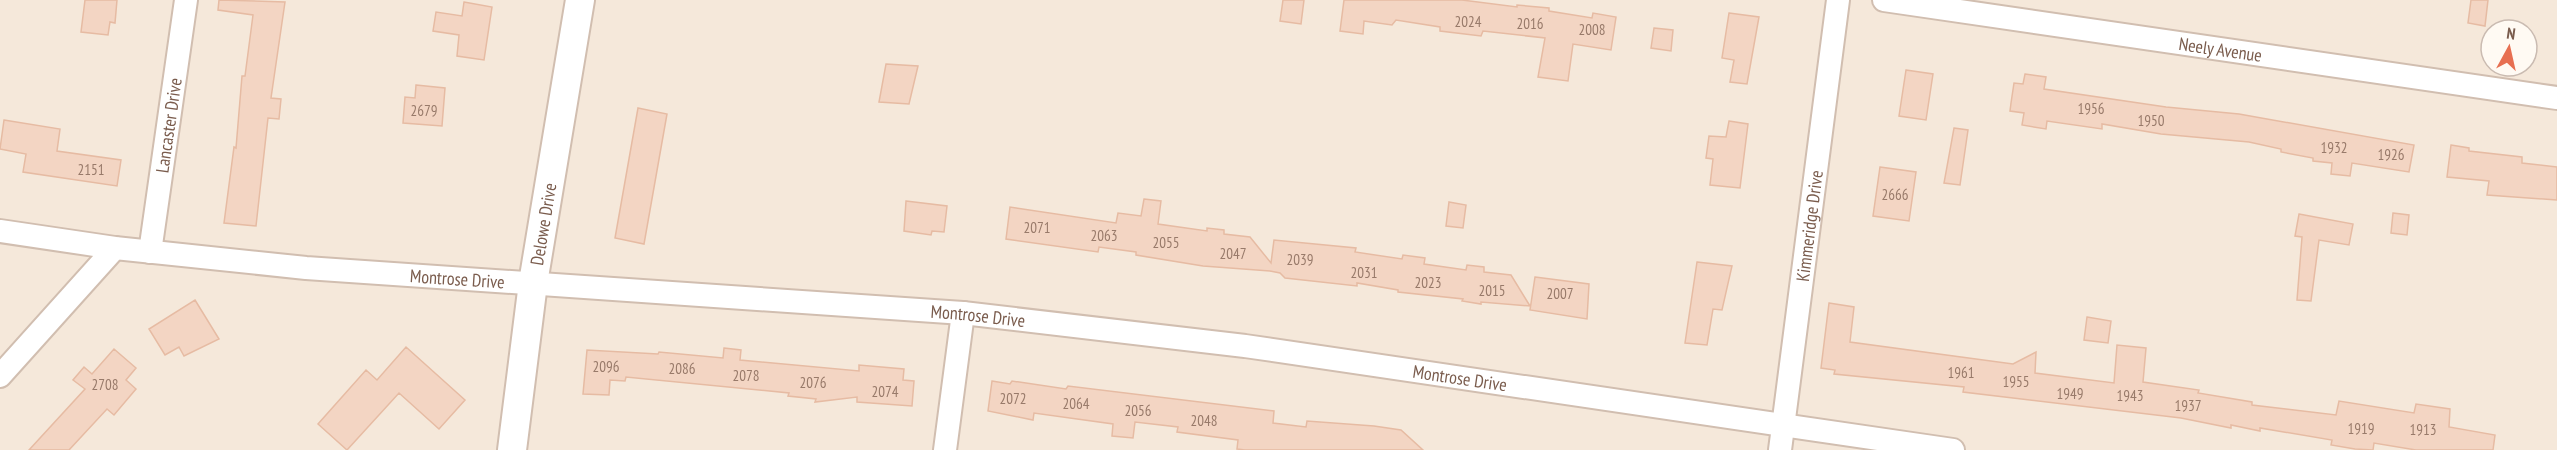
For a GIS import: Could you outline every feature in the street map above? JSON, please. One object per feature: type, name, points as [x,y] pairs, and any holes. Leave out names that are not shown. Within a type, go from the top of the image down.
[{"type":"street","name":"Lancaster Drive","points":[[150,252],[186,0]]},
{"type":"street","name":"Delowe Drive","points":[[512,450],[533,283],[580,0]]},
{"type":"street","name":"Kimmeridge Drive","points":[[1780,450],[1838,0]]},
{"type":"street","name":"Neely Avenue","points":[[1884,0],[2557,98]]},
{"type":"street","name":"Montrose Drive","points":[[0,231],[115,248],[306,268],[963,313],[1245,346],[1953,450]]},
{"type":"street","points":[[0,376],[115,248]]},
{"type":"street","points":[[945,450],[963,313]]},
{"type":"shaded area","points":[[0,0],[2557,0],[2557,450],[0,450]]},
{"type":"building","points":[[85,0],[117,0],[115,23],[110,22],[108,35],[81,32]]},
{"type":"building","points":[[219,0],[285,2],[271,98],[281,99],[279,119],[268,118],[256,226],[224,223],[234,147],[236,148],[242,76],[245,76],[253,15],[218,10]]},
{"type":"building","points":[[1283,0],[1304,0],[1301,24],[1280,21]]},
{"type":"building","points":[[1344,0],[1462,0],[1517,7],[1517,5],[1549,8],[1549,11],[1592,18],[1593,13],[1616,17],[1611,50],[1573,44],[1568,81],[1538,77],[1545,38],[1483,31],[1481,36],[1440,31],[1440,27],[1396,20],[1392,25],[1364,21],[1363,34],[1340,31]]},
{"type":"building","points":[[2471,0],[2488,0],[2486,18],[2479,18],[2479,25],[2468,23]]},
{"type":"building","points":[[464,2],[492,7],[484,60],[457,56],[459,35],[433,31],[436,12],[462,16]]},
{"type":"building","points":[[1729,13],[1759,17],[1747,84],[1730,82],[1734,60],[1722,58]]},
{"type":"building","points":[[1654,28],[1673,30],[1671,51],[1651,48]]},
{"type":"building","points":[[886,64],[918,66],[909,104],[879,102]]},
{"type":"building","points":[[1906,70],[1933,74],[1926,120],[1899,116]]},
{"type":"building","points":[[2025,74],[2046,77],[2044,89],[2166,107],[2239,114],[2414,145],[2409,172],[2352,163],[2350,176],[2331,174],[2332,163],[2313,161],[2313,158],[2281,152],[2281,149],[2249,142],[2161,134],[2102,124],[2102,129],[2047,121],[2046,129],[2022,125],[2024,113],[2010,111],[2014,83],[2023,84]]},
{"type":"building","points":[[416,85],[445,88],[442,126],[403,123],[405,97],[415,98]]},
{"type":"building","points":[[638,108],[667,114],[644,244],[615,238]]},
{"type":"building","points":[[4,120],[60,129],[57,151],[121,160],[117,186],[23,172],[26,154],[0,149]]},
{"type":"building","points":[[1729,121],[1748,124],[1740,188],[1710,185],[1713,159],[1706,158],[1709,136],[1726,137]]},
{"type":"building","points":[[1954,128],[1968,130],[1960,185],[1944,183]]},
{"type":"building","points":[[2451,145],[2469,148],[2469,151],[2522,157],[2522,163],[2557,167],[2557,200],[2487,195],[2489,181],[2447,177]]},
{"type":"building","points":[[1880,167],[1916,172],[1909,221],[1873,216]]},
{"type":"building","points":[[1144,199],[1161,201],[1158,224],[1207,231],[1207,228],[1224,230],[1224,234],[1250,237],[1271,263],[1274,240],[1356,248],[1355,252],[1402,259],[1403,255],[1425,258],[1424,264],[1466,270],[1467,265],[1484,267],[1484,272],[1511,275],[1530,306],[1481,302],[1481,304],[1462,301],[1463,299],[1398,292],[1398,290],[1357,283],[1357,286],[1285,278],[1280,273],[1270,271],[1203,266],[1136,255],[1136,252],[1099,247],[1098,252],[1006,239],[1010,207],[1116,223],[1118,213],[1141,216]]},
{"type":"building","points":[[906,201],[947,206],[944,232],[932,231],[931,235],[904,231]]},
{"type":"building","points":[[1449,202],[1466,205],[1463,228],[1446,226]]},
{"type":"building","points":[[2393,213],[2409,215],[2407,235],[2391,233]]},
{"type":"building","points":[[2299,214],[2353,224],[2349,245],[2319,240],[2311,301],[2297,300],[2302,237],[2295,236]]},
{"type":"building","points":[[1697,262],[1732,266],[1722,310],[1713,309],[1707,345],[1685,343]]},
{"type":"building","points":[[1535,277],[1589,284],[1587,319],[1530,310]]},
{"type":"building","points":[[195,300],[219,339],[184,356],[179,347],[165,355],[149,329]]},
{"type":"building","points":[[1829,303],[1854,307],[1850,342],[2013,364],[2036,352],[2035,373],[2114,383],[2117,345],[2146,348],[2143,382],[2199,390],[2198,393],[2252,402],[2252,405],[2336,415],[2339,401],[2414,413],[2416,404],[2450,409],[2449,427],[2495,435],[2493,450],[2416,450],[2374,443],[2373,450],[2355,449],[2331,445],[2332,440],[2260,428],[2260,431],[2231,425],[2231,428],[2181,418],[1963,392],[1964,387],[1834,374],[1835,370],[1821,368]]},
{"type":"building","points":[[2087,317],[2111,321],[2108,343],[2084,340]]},
{"type":"building","points":[[406,347],[465,400],[439,429],[399,393],[347,450],[318,424],[366,370],[377,380]]},
{"type":"building","points":[[724,348],[741,350],[740,360],[859,371],[859,365],[904,369],[903,380],[914,381],[912,406],[857,402],[857,397],[815,402],[816,399],[788,396],[789,393],[626,377],[625,381],[610,380],[609,395],[583,394],[587,350],[658,354],[659,352],[723,358]]},
{"type":"building","points":[[114,349],[136,368],[126,380],[136,389],[114,415],[107,409],[69,450],[29,450],[85,389],[73,380],[84,367],[92,374]]},
{"type":"building","points":[[992,381],[1010,384],[1012,381],[1066,389],[1068,386],[1274,411],[1273,423],[1306,427],[1307,421],[1401,430],[1423,450],[1245,450],[1237,449],[1238,440],[1177,432],[1178,427],[1135,422],[1133,438],[1112,436],[1113,424],[1034,413],[1033,420],[988,411]]}]
